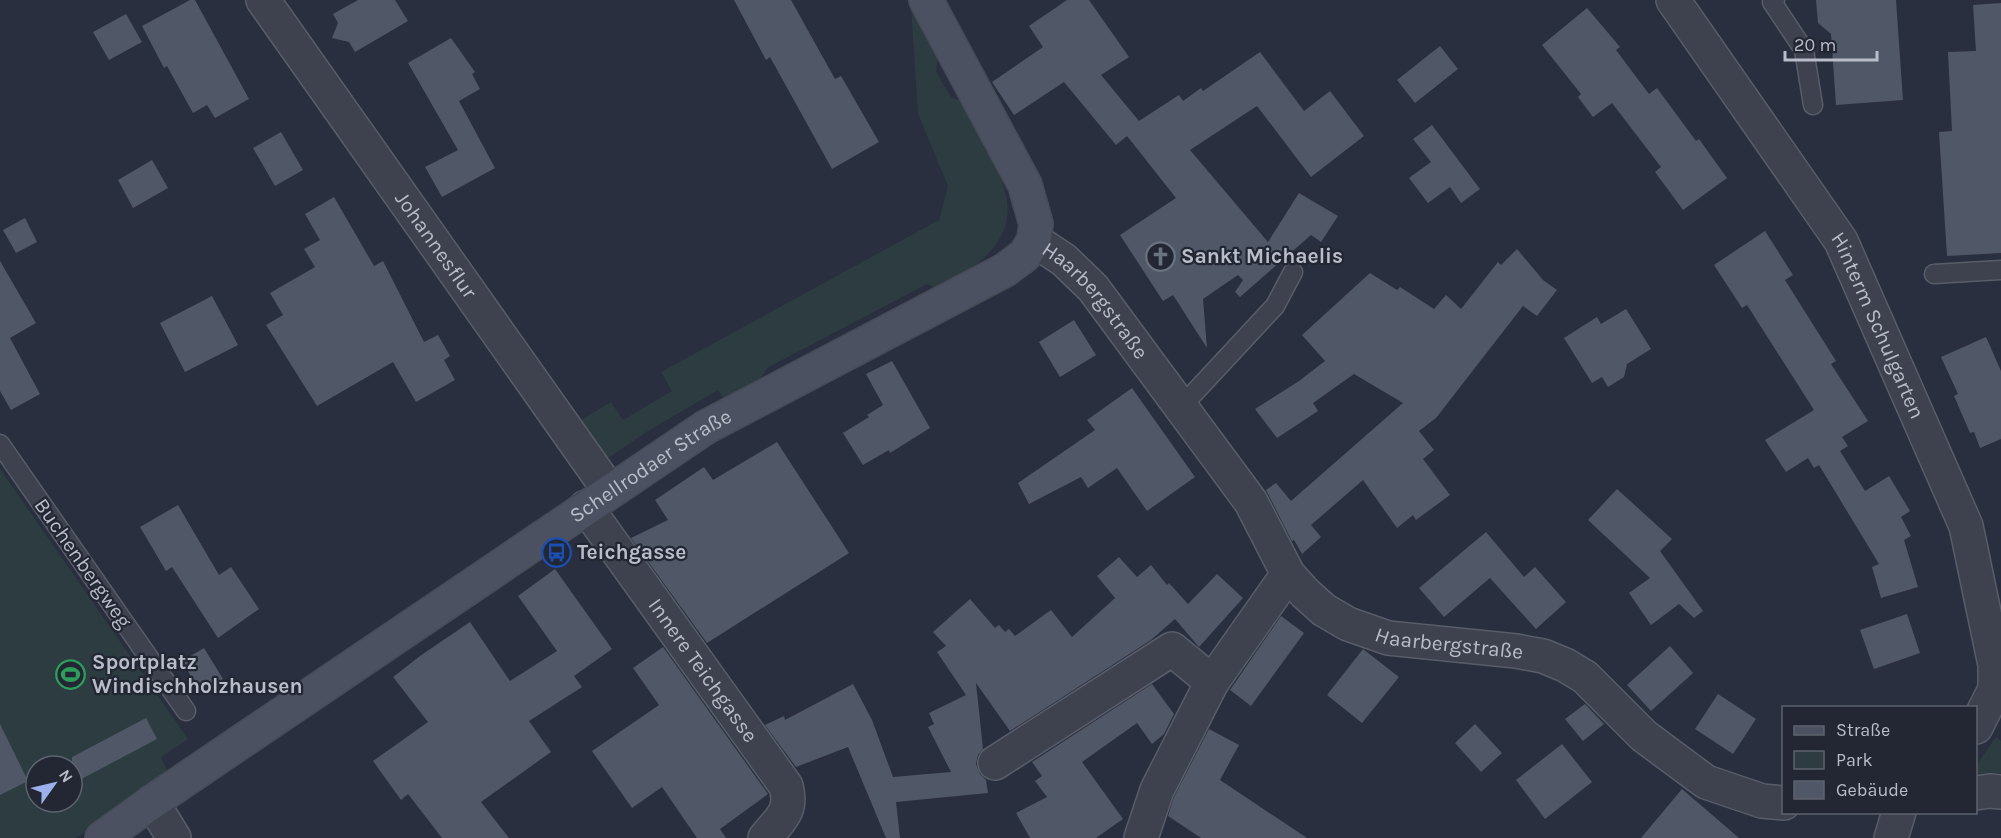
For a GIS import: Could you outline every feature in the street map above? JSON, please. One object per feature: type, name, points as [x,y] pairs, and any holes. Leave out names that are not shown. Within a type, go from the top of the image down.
[{"type":"street","name":"Johannesflur","points":[[263,0],[598,499]]},
{"type":"street","name":"Haarbergstraße","points":[[926,0],[1025,185],[1036,224],[1034,240],[1064,260],[1093,288],[1251,502],[1288,574],[1305,593],[1324,610],[1365,631],[1388,638],[1516,651],[1543,656],[1565,665],[1585,677],[1644,736],[1706,782],[1762,801],[1782,803]]},
{"type":"street","name":"Hinterm Schulgarten","points":[[1673,0],[1841,241],[1966,526],[1995,664],[1998,700],[1977,726]]},
{"type":"street","name":"Schellrodaer Straße","points":[[102,838],[706,427],[1005,270],[1025,255],[1034,240]]},
{"type":"street","name":"Innere Teichgasse","points":[[598,499],[786,786],[790,800],[784,815],[765,838]]},
{"type":"street","points":[[1140,838],[1157,790],[1212,682],[1288,574]]},
{"type":"street","points":[[995,763],[1172,649],[1212,682]]},
{"type":"street","points":[[1977,793],[2001,792]]},
{"type":"street","points":[[152,802],[174,838]]},
{"type":"street","points":[[1891,838],[1899,814]]},
{"type":"lane","points":[[1775,0],[1772,2],[1804,50],[1813,105]]},
{"type":"lane","points":[[1934,274],[2001,270]]},
{"type":"lane","points":[[1181,407],[1275,306],[1293,272]]},
{"type":"lane","name":"Buchenbergweg","points":[[0,444],[186,711]]},
{"type":"green space","points":[[911,6],[938,54],[936,72],[951,97],[962,101],[1003,183],[1008,205],[1005,226],[994,247],[973,268],[939,289],[927,284],[767,368],[758,383],[726,402],[718,390],[648,431],[601,463],[574,424],[611,402],[623,420],[672,391],[661,372],[939,220],[948,186],[918,114]]},
{"type":"green space","name":"Sportplatz Windischholzhausen","points":[[0,469],[188,739],[161,757],[169,775],[76,838],[0,838]]},
{"type":"green space","points":[[1996,737],[2001,741],[2001,773],[1977,774],[1977,765]]},
{"type":"building","points":[[190,0],[195,0],[249,99],[215,118],[207,105],[193,113],[167,66],[164,68],[142,26]]},
{"type":"building","points":[[358,0],[395,0],[408,21],[355,52],[349,42],[332,38],[338,23],[333,14]]},
{"type":"building","points":[[734,0],[791,0],[835,79],[841,76],[879,142],[832,169],[770,57],[766,60]]},
{"type":"building","points":[[1067,0],[1089,0],[1129,57],[1101,75],[1139,121],[1179,95],[1183,101],[1201,88],[1203,91],[1260,52],[1304,111],[1330,91],[1364,136],[1311,177],[1257,106],[1190,150],[1268,242],[1299,193],[1338,216],[1321,242],[1311,235],[1240,297],[1235,292],[1243,280],[1238,275],[1203,299],[1207,348],[1173,295],[1163,301],[1120,235],[1176,198],[1127,136],[1116,145],[1064,82],[1014,115],[992,82],[1043,47],[1029,26]]},
{"type":"building","points":[[1816,0],[1896,0],[1903,100],[1836,105],[1831,34],[1818,23]]},
{"type":"building","points":[[2001,3],[2001,253],[1947,256],[1939,132],[1952,131],[1948,52],[1976,51],[1973,5]]},
{"type":"building","points":[[1587,8],[1620,47],[1616,50],[1649,94],[1657,88],[1696,141],[1699,139],[1727,178],[1683,210],[1655,172],[1661,167],[1612,103],[1593,117],[1578,97],[1581,94],[1542,45]]},
{"type":"building","points":[[126,14],[142,42],[109,60],[93,32]]},
{"type":"building","points":[[451,38],[475,72],[472,74],[480,89],[459,101],[495,168],[442,197],[425,167],[458,150],[408,63]]},
{"type":"building","points":[[1440,46],[1458,69],[1415,103],[1397,80]]},
{"type":"building","points":[[1432,125],[1480,189],[1461,203],[1450,187],[1428,203],[1409,178],[1431,162],[1413,139]]},
{"type":"building","points":[[281,132],[303,170],[275,186],[253,148]]},
{"type":"building","points":[[152,160],[168,188],[133,208],[118,180]]},
{"type":"building","points":[[334,197],[374,266],[383,261],[424,342],[438,335],[450,356],[444,360],[455,380],[416,402],[393,362],[317,406],[266,325],[283,315],[270,293],[315,267],[304,249],[320,240],[305,214]]},
{"type":"building","points":[[25,218],[37,242],[16,253],[3,230]]},
{"type":"building","points":[[1765,231],[1793,275],[1785,280],[1836,361],[1831,364],[1868,421],[1842,437],[1848,446],[1840,451],[1865,491],[1889,476],[1910,511],[1901,517],[1911,536],[1904,540],[1918,587],[1881,598],[1872,567],[1879,564],[1819,465],[1814,468],[1808,458],[1786,472],[1765,440],[1814,410],[1747,305],[1742,308],[1714,265]]},
{"type":"building","points":[[1517,249],[1543,280],[1557,290],[1537,316],[1523,306],[1436,418],[1419,431],[1434,450],[1423,459],[1450,495],[1416,520],[1413,515],[1397,528],[1363,480],[1311,525],[1321,537],[1302,554],[1294,540],[1292,541],[1266,490],[1276,483],[1291,501],[1403,403],[1354,374],[1313,403],[1318,411],[1277,438],[1255,409],[1325,361],[1302,335],[1370,273],[1397,290],[1400,287],[1434,309],[1446,295],[1461,309],[1498,262],[1501,265]]},
{"type":"building","points":[[0,261],[36,323],[10,338],[40,394],[11,410],[0,391]]},
{"type":"building","points":[[212,296],[238,345],[185,372],[160,323]]},
{"type":"building","points":[[1626,309],[1651,349],[1627,364],[1624,377],[1608,387],[1602,377],[1592,383],[1564,338],[1597,317],[1601,324]]},
{"type":"building","points":[[1074,320],[1096,355],[1060,377],[1039,342]]},
{"type":"building","points":[[1986,337],[2001,371],[2001,439],[1980,448],[1974,432],[1970,433],[1954,396],[1958,394],[1941,357]]},
{"type":"building","points":[[892,361],[930,428],[890,453],[889,450],[863,465],[843,433],[869,417],[867,415],[883,405],[866,374]]},
{"type":"building","points":[[1132,388],[1195,477],[1147,511],[1117,468],[1088,488],[1081,477],[1029,504],[1018,483],[1095,430],[1087,420]]},
{"type":"building","points":[[777,442],[849,553],[707,643],[631,538],[668,520],[655,500],[704,467],[713,480]]},
{"type":"building","points":[[1617,489],[1672,539],[1660,551],[1703,611],[1694,618],[1679,604],[1651,625],[1629,593],[1650,578],[1588,520]]},
{"type":"building","points":[[178,505],[219,575],[231,567],[259,609],[218,638],[172,567],[166,571],[140,527]]},
{"type":"building","points":[[1486,532],[1524,577],[1535,567],[1566,602],[1536,629],[1490,578],[1444,617],[1419,588]]},
{"type":"building","points":[[1119,557],[1137,577],[1151,565],[1167,585],[1169,583],[1188,604],[1217,574],[1243,598],[1199,647],[1175,619],[1151,640],[1010,731],[976,683],[983,749],[978,755],[976,764],[980,774],[986,780],[988,793],[896,802],[900,838],[886,838],[848,747],[796,767],[765,725],[784,716],[785,720],[853,684],[872,720],[893,777],[951,772],[928,727],[934,724],[929,713],[966,695],[937,652],[946,646],[933,632],[970,599],[995,628],[999,625],[1005,632],[1009,629],[1015,636],[1051,610],[1072,637],[1115,598],[1097,576]]},
{"type":"building","points":[[555,569],[612,649],[574,676],[582,687],[529,721],[551,752],[481,802],[509,838],[442,838],[408,794],[401,800],[373,761],[428,722],[393,677],[470,622],[510,681],[557,651],[518,596]]},
{"type":"building","points":[[1907,614],[1920,653],[1874,669],[1860,630]]},
{"type":"building","points":[[1281,616],[1304,633],[1251,706],[1230,690]]},
{"type":"building","points":[[1670,646],[1693,673],[1651,711],[1627,685]]},
{"type":"building","points":[[663,647],[768,794],[720,829],[726,838],[697,838],[662,787],[632,808],[592,751],[659,705],[633,668]]},
{"type":"building","points":[[204,648],[223,679],[201,693],[182,661]]},
{"type":"building","points":[[1363,649],[1399,677],[1362,723],[1327,695]]},
{"type":"building","points":[[1152,684],[1174,714],[1164,734],[1152,744],[1137,723],[1082,762],[1123,819],[1096,838],[1030,838],[1016,813],[1047,797],[1035,781],[1042,776],[1032,762]]},
{"type":"building","points":[[1718,694],[1756,719],[1733,754],[1695,729]]},
{"type":"building","points":[[1585,704],[1604,724],[1583,741],[1565,719]]},
{"type":"building","points":[[146,718],[157,739],[84,778],[84,754],[78,754]]},
{"type":"building","points":[[0,724],[24,773],[24,783],[0,795]]},
{"type":"building","points":[[1475,724],[1502,753],[1481,772],[1455,743]]},
{"type":"building","points":[[1209,729],[1239,745],[1220,780],[1307,838],[1201,838],[1168,816],[1174,797]]},
{"type":"building","points":[[1562,744],[1592,782],[1545,819],[1516,780]]},
{"type":"building","points":[[1682,789],[1710,813],[1739,838],[1641,838]]},
{"type":"place","name":"Sankt Michaelis","points":[[1160,256]]},
{"type":"place","name":"Teichgasse","points":[[556,552]]},
{"type":"place","name":"Sportplatz Windischholzhausen","points":[[71,674]]}]
